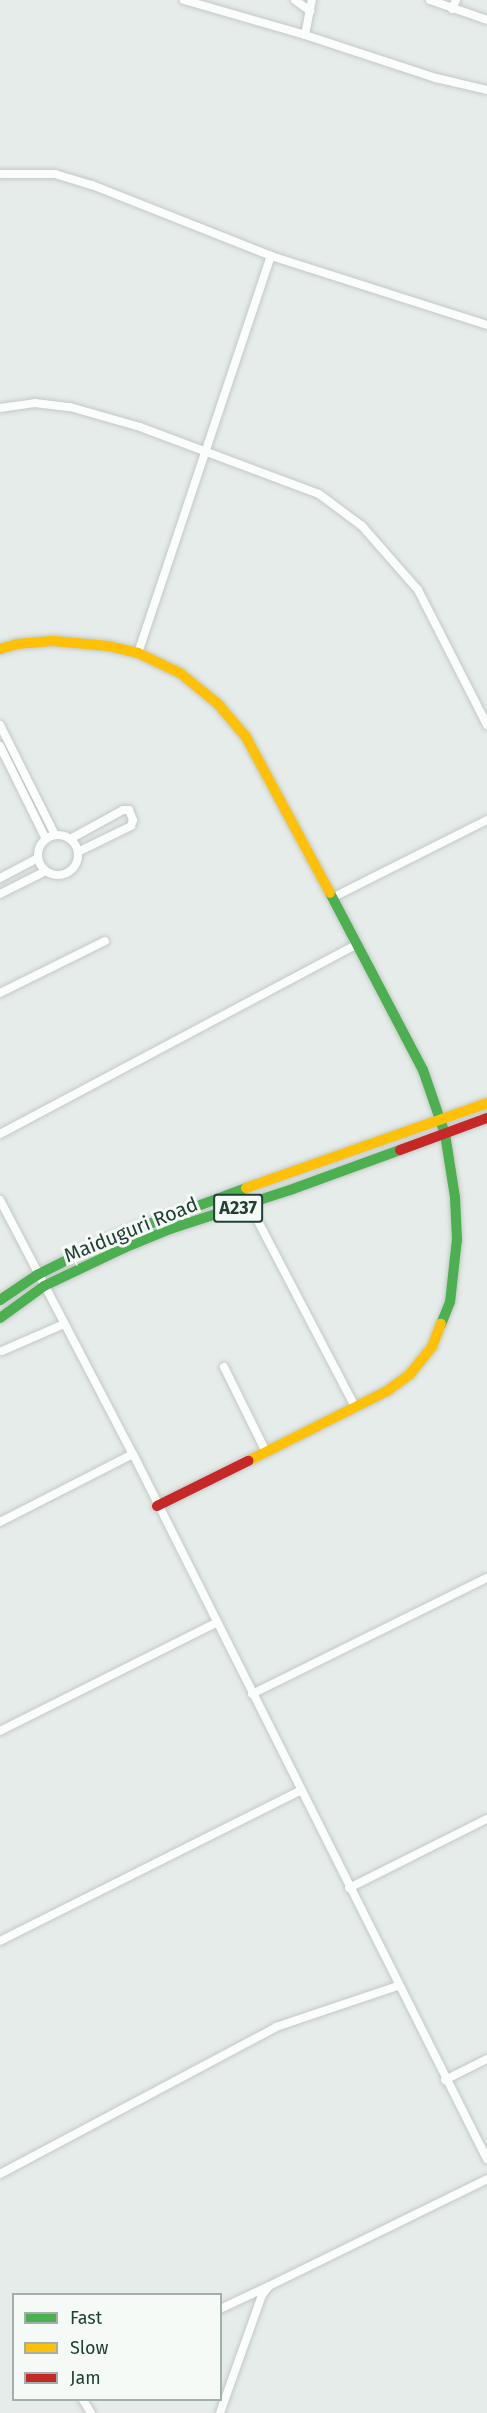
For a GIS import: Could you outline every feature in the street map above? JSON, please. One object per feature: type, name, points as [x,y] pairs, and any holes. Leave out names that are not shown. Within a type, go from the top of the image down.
[{"type":"main road","points":[[0,650],[17,644],[54,641],[108,646],[138,654],[180,673],[218,704],[246,737],[423,1070],[445,1134],[455,1197],[457,1239],[450,1302],[432,1347],[410,1374],[387,1391],[157,1506]]},
{"type":"main road","name":"Maiduguri Road","points":[[0,1300],[37,1275],[109,1239],[156,1220],[487,1103]]},
{"type":"main road","name":"Maiduguri Road","points":[[0,1318],[44,1286],[170,1229],[249,1204],[487,1118]]},
{"type":"street","points":[[184,0],[305,35],[436,78],[487,90]]},
{"type":"street","points":[[294,0],[310,11]]},
{"type":"street","points":[[305,35],[312,0]]},
{"type":"street","points":[[430,0],[454,4],[487,20]]},
{"type":"street","points":[[0,174],[55,174],[92,185],[271,256],[487,324]]},
{"type":"street","points":[[138,654],[271,256]]},
{"type":"street","points":[[0,408],[35,403],[69,407],[140,427],[319,494],[362,526],[418,590],[487,725]]},
{"type":"street","points":[[0,726],[56,835]]},
{"type":"street","points":[[0,746],[46,839]]},
{"type":"street","points":[[70,839],[123,810],[129,810],[134,820],[131,826],[78,852]]},
{"type":"street","points":[[34,816],[44,811]]},
{"type":"street","points":[[332,898],[487,820]]},
{"type":"street","points":[[56,835],[70,839],[78,852],[74,867],[66,873],[56,875],[46,871],[38,858],[40,848],[46,839],[56,835]]},
{"type":"street","points":[[0,878],[38,858]]},
{"type":"street","points":[[0,894],[46,871]]},
{"type":"street","points":[[0,993],[105,941]]},
{"type":"street","points":[[0,1134],[356,945]]},
{"type":"street","points":[[0,1200],[37,1275],[133,1454],[348,1888],[487,2159]]},
{"type":"street","points":[[249,1204],[355,1407]]},
{"type":"street","points":[[2,1351],[64,1324]]},
{"type":"street","points":[[224,1367],[265,1450]]},
{"type":"street","points":[[0,1522],[133,1454]]},
{"type":"street","points":[[252,1694],[487,1578]]},
{"type":"street","points":[[0,1731],[216,1623]]},
{"type":"street","points":[[0,1941],[301,1790]]},
{"type":"street","points":[[348,1888],[487,1819]]},
{"type":"street","points":[[0,2174],[276,2027],[398,1986]]},
{"type":"street","points":[[445,2080],[487,2059]]},
{"type":"street","points":[[222,2307],[487,2179]]},
{"type":"street","points":[[220,2413],[262,2295],[269,2286]]},
{"type":"traffic: fast","points":[[330,893],[423,1070],[445,1134],[455,1197],[457,1239],[450,1302],[441,1324]]},
{"type":"traffic: fast","points":[[0,1318],[44,1286],[124,1248],[170,1229],[290,1190],[400,1150]]},
{"type":"traffic: fast","points":[[0,1300],[37,1275],[109,1239],[246,1188]]},
{"type":"traffic: slow","points":[[0,649],[17,644],[54,641],[108,646],[138,653],[180,673],[218,704],[246,737],[330,893]]},
{"type":"traffic: slow","points":[[246,1188],[487,1103]]},
{"type":"traffic: slow","points":[[248,1461],[387,1391],[410,1374],[432,1347],[441,1324]]},
{"type":"traffic: jam","points":[[400,1150],[487,1118]]},
{"type":"traffic: jam","points":[[157,1506],[248,1461]]}]
